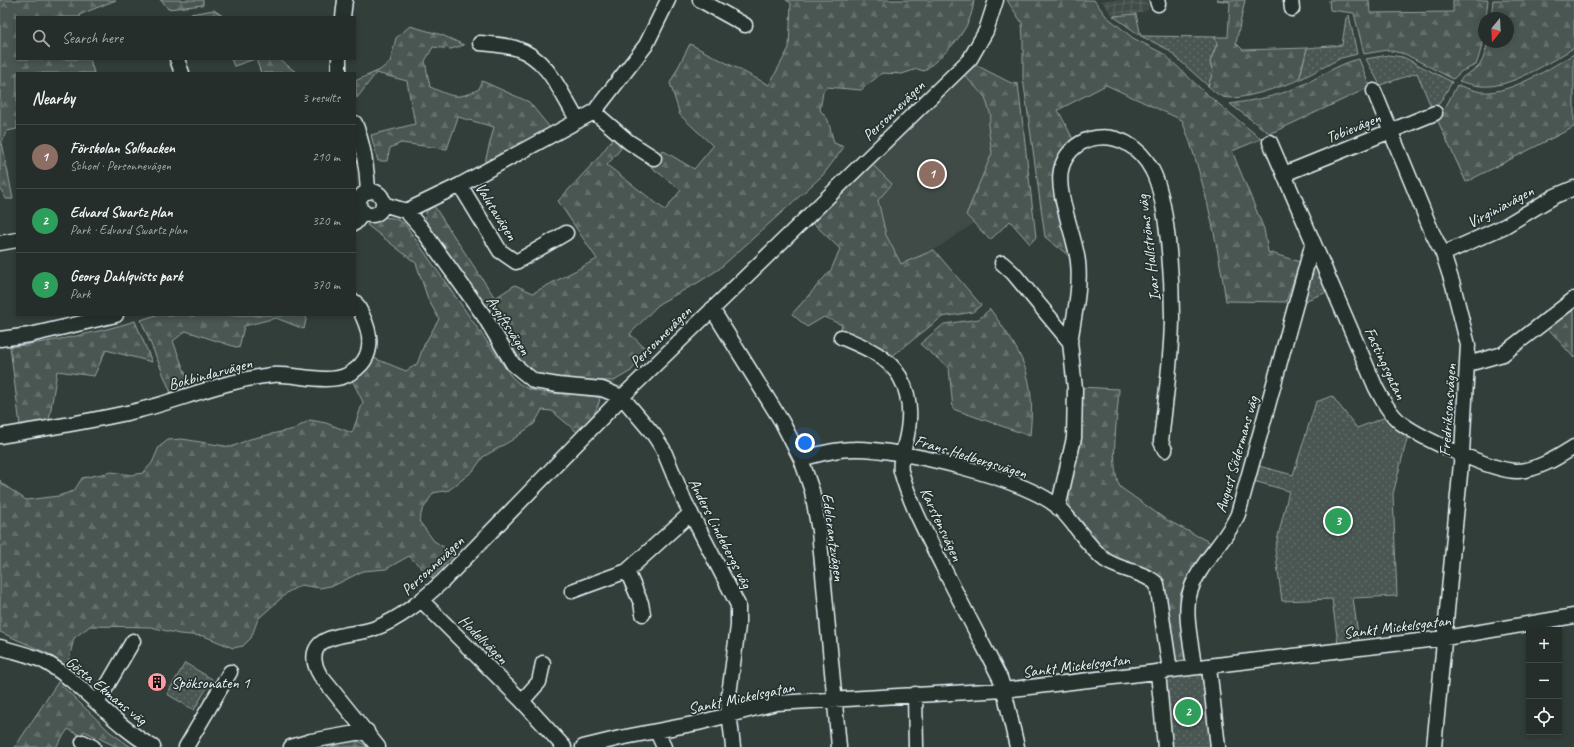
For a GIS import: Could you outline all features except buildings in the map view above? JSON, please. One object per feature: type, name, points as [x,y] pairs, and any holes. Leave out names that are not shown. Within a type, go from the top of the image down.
[{"type":"street","points":[[343,16],[345,0]]},
{"type":"street","name":"Valutavägen","points":[[406,212],[460,185],[594,112],[646,45],[668,0]]},
{"type":"street","points":[[700,0],[745,25]]},
{"type":"street","name":"Personnevägen","points":[[367,731],[320,675],[314,661],[314,654],[319,645],[325,641],[372,629],[403,614],[422,601],[470,554],[622,397],[970,59],[986,31],[996,0]]},
{"type":"street","points":[[480,43],[514,48],[527,53],[540,62],[552,75],[578,121]]},
{"type":"street","points":[[177,60],[182,72]]},
{"type":"street","points":[[339,60],[339,72]]},
{"type":"street","name":"Fredriksonsvägen","points":[[1374,91],[1432,232],[1443,254],[1455,292],[1467,340],[1468,364],[1462,432],[1462,453],[1434,747]]},
{"type":"street","points":[[594,112],[629,142],[654,158]]},
{"type":"street","name":"Tobievägen","points":[[1284,174],[1435,113]]},
{"type":"street","points":[[356,126],[364,146],[368,192]]},
{"type":"street","name":"Ivar Hallströms väg","points":[[1058,508],[1074,438],[1076,389],[1070,342],[1079,274],[1076,246],[1062,193],[1061,171],[1063,163],[1076,145],[1096,137],[1117,138],[1138,150],[1153,170],[1161,194],[1172,296],[1171,338],[1161,442],[1165,450]]},
{"type":"street","name":"Fastingsgatan","points":[[1270,142],[1376,388],[1390,412],[1413,430],[1498,468],[1518,471],[1546,463],[1574,447]]},
{"type":"street","name":"Valutavägen","points":[[460,185],[500,251],[516,262],[566,233]]},
{"type":"street","name":"Virginiavägen","points":[[1443,254],[1505,226],[1555,196],[1574,188]]},
{"type":"street","points":[[368,192],[379,194],[383,204],[406,212]]},
{"type":"street","points":[[368,192],[360,199],[360,206],[364,212],[370,215],[378,213],[383,204]]},
{"type":"street","points":[[356,222],[364,212]]},
{"type":"street","name":"Avgiftsvägen","points":[[406,212],[421,228],[484,316],[513,364],[522,373],[534,381],[602,389],[622,397]]},
{"type":"street","points":[[0,243],[16,240]]},
{"type":"street","name":"August Södermans väg","points":[[1194,667],[1188,609],[1189,597],[1195,582],[1217,546],[1229,532],[1238,514],[1313,242]]},
{"type":"street","points":[[1002,263],[1013,273],[1070,342]]},
{"type":"street","points":[[1468,364],[1503,354],[1574,299]]},
{"type":"street","name":"Bokbindarvägen","points":[[0,436],[95,420],[248,379],[273,375],[334,378],[346,375],[362,362],[370,342],[368,326],[356,304]]},
{"type":"street","name":"Edelcrantzvägen","points":[[712,309],[778,416],[801,459],[812,491],[818,524],[839,747]]},
{"type":"street","points":[[0,339],[38,333],[112,316]]},
{"type":"street","name":"Karstensvägen","points":[[841,336],[883,358],[890,363],[899,376],[907,395],[909,408],[909,429],[901,461],[901,469],[915,511],[1004,690],[1017,747]]},
{"type":"street","name":"Anders Lindebergs väg","points":[[622,397],[654,435],[662,449],[691,513],[738,605],[738,626],[728,702],[728,715],[733,747]]},
{"type":"street","name":"Frans Hedbergsvägen","points":[[801,459],[843,449],[865,449],[903,453],[1003,481],[1035,494],[1058,508],[1085,541],[1105,559],[1114,565],[1152,579],[1157,584],[1164,671]]},
{"type":"street","points":[[572,591],[627,571],[691,513]]},
{"type":"street","points":[[627,571],[642,603],[644,614]]},
{"type":"street","name":"Hodellvägen","points":[[422,601],[522,701],[564,747]]},
{"type":"street","name":"Sankt Mickelsgatan","points":[[583,747],[620,738],[657,732],[776,703],[1004,690],[1445,638],[1574,616]]},
{"type":"street","points":[[96,703],[133,641]]},
{"type":"street","name":"Gösta Ekmans väg","points":[[0,647],[45,662],[70,679],[126,730],[148,746]]},
{"type":"street","points":[[522,701],[539,682],[543,664]]},
{"type":"street","points":[[1209,667],[1218,747]]},
{"type":"street","points":[[1164,671],[1165,747]]},
{"type":"street","points":[[186,747],[230,672]]},
{"type":"street","points":[[915,694],[916,747]]},
{"type":"street","points":[[291,747],[313,744],[367,731],[378,747]]},
{"type":"street","points":[[657,732],[664,747]]},
{"type":"street","points":[[1427,747],[1434,747]]},
{"type":"shaded area","points":[[1101,0],[1147,0],[1148,10],[1136,14],[1113,16]]},
{"type":"shaded area","points":[[964,75],[985,97],[991,116],[988,126],[992,153],[966,215],[973,224],[934,250],[901,265],[886,235],[872,164]]},
{"type":"green space","points":[[0,0],[116,0],[81,14],[80,16],[16,16],[16,60],[90,60],[94,72],[16,72],[16,129],[7,131],[2,142],[13,199],[6,199],[0,188]]},
{"type":"green space","points":[[160,0],[203,0],[203,5],[168,9]]},
{"type":"green space","points":[[786,0],[974,0],[972,11],[963,32],[949,49],[924,71],[917,69],[902,74],[882,73],[861,90],[826,87],[823,92],[820,110],[828,120],[834,143],[844,147],[823,175],[719,269],[699,282],[660,303],[630,334],[647,350],[631,371],[614,381],[559,380],[538,374],[520,362],[489,312],[425,220],[426,212],[434,206],[495,298],[515,285],[533,293],[597,259],[558,201],[598,158],[614,137],[624,145],[607,165],[665,210],[681,190],[651,167],[662,150],[694,169],[713,146],[680,115],[670,83],[690,44],[769,85],[789,48],[791,3]]},
{"type":"green space","points":[[1007,0],[1094,0],[1106,16],[1133,38],[1164,54],[1203,91],[1261,139],[1232,151],[1264,229],[1268,252],[1300,262],[1286,302],[1226,301],[1209,209],[1197,164],[1182,120],[1106,85],[1058,110],[1074,141],[1064,152],[1073,259],[1045,237],[1023,78],[1022,23]]},
{"type":"green space","points":[[1217,0],[1245,0],[1236,43],[1243,50],[1307,48],[1299,80],[1261,93],[1230,98],[1221,96],[1208,86],[1213,72],[1210,62],[1217,44],[1215,37],[1228,37],[1230,2]]},
{"type":"green space","points":[[1329,0],[1369,0],[1370,13],[1453,12],[1453,0],[1488,0],[1487,12],[1478,12],[1478,48],[1481,48],[1476,65],[1462,71],[1453,79],[1405,54],[1387,50],[1364,54],[1354,13],[1330,10]]},
{"type":"green space","points":[[1493,0],[1574,0],[1574,48],[1534,71],[1511,81],[1490,86],[1482,86],[1459,81],[1479,66],[1486,48],[1514,48],[1514,12],[1492,12]]},
{"type":"green space","points":[[214,10],[223,16],[179,16]]},
{"type":"green space","points":[[1136,14],[1141,36],[1113,16]]},
{"type":"green space","points":[[1349,15],[1357,54],[1341,58],[1299,80],[1307,48],[1342,45],[1346,18]]},
{"type":"green space","points":[[410,26],[442,35],[464,45],[451,49],[433,47],[425,61],[430,87],[449,95],[459,96],[479,89],[482,81],[529,102],[551,129],[485,162],[494,127],[458,117],[447,149],[401,143],[390,148],[387,161],[378,161],[371,135],[415,124],[407,81],[376,73],[357,98],[356,81],[380,70],[390,62],[396,38]]},
{"type":"green space","points":[[1141,36],[1215,37],[1217,44],[1210,62],[1213,72],[1208,86],[1167,49]]},
{"type":"green space","points":[[1574,54],[1574,127],[1466,182],[1436,117],[1445,108],[1457,85],[1482,92],[1501,90],[1512,87],[1534,77]]},
{"type":"green space","points":[[1388,55],[1403,57],[1452,82],[1439,104],[1432,109],[1417,73],[1380,85],[1366,59]]},
{"type":"green space","points":[[1359,59],[1370,87],[1276,131],[1269,133],[1230,104],[1265,98],[1290,90],[1343,64]]},
{"type":"green space","points":[[231,60],[252,60],[234,66]]},
{"type":"green space","points":[[256,60],[280,60],[296,72],[261,72]]},
{"type":"green space","points":[[976,65],[1011,83],[1018,84],[1036,237],[1030,244],[1010,221],[990,240],[966,215],[992,153],[988,126],[991,116],[985,97],[964,75]]},
{"type":"green space","points":[[872,164],[892,184],[878,200],[886,235],[901,264],[934,250],[981,305],[973,312],[942,317],[891,357],[840,331],[842,325],[824,317],[807,327],[792,314],[831,270],[840,249],[812,222]]},
{"type":"green space","points":[[376,217],[393,218],[404,223],[511,376],[518,383],[531,390],[540,392],[600,398],[597,408],[588,421],[577,432],[552,411],[542,410],[534,424],[512,440],[483,457],[473,471],[449,490],[433,493],[422,511],[419,521],[434,541],[455,554],[432,578],[409,556],[386,569],[363,571],[335,585],[320,588],[301,585],[288,592],[258,619],[251,638],[243,646],[233,648],[204,636],[179,634],[151,627],[90,626],[74,638],[67,668],[49,654],[0,632],[0,480],[1,483],[26,500],[58,496],[74,491],[82,478],[112,472],[131,475],[143,473],[152,463],[159,447],[168,440],[182,439],[231,447],[250,439],[294,429],[310,420],[326,423],[352,433],[363,402],[352,380],[362,374],[371,357],[406,371],[417,364],[424,345],[439,319],[428,299],[416,263],[367,225]]},
{"type":"green space","points":[[1315,260],[1327,292],[1299,303]]},
{"type":"green space","points":[[1574,305],[1574,358],[1546,326]]},
{"type":"green space","points":[[990,309],[1011,340],[1025,368],[1031,397],[1030,436],[953,409],[949,368],[920,344],[944,324],[979,319]]},
{"type":"green space","points":[[153,316],[307,316],[304,329],[276,318],[244,326],[239,348],[186,331],[173,341],[190,386],[171,393],[141,320]]},
{"type":"green space","points":[[135,321],[152,362],[106,350],[94,376],[57,371],[49,421],[20,425],[10,347],[73,337]]},
{"type":"green space","points":[[1080,387],[1119,389],[1115,440],[1115,467],[1120,487],[1165,519],[1211,543],[1186,579],[1180,596],[1186,660],[1172,661],[1163,590],[1100,550],[1075,520],[1070,507],[1069,497]]},
{"type":"green space","points":[[1332,396],[1357,428],[1386,417],[1396,428],[1408,435],[1393,494],[1397,596],[1353,598],[1359,642],[1338,644],[1332,599],[1282,601],[1275,549],[1289,491],[1250,480],[1255,465],[1293,475],[1316,402]]},
{"type":"green space","points":[[185,663],[212,679],[194,710],[167,694]]},
{"type":"green space","points":[[1203,671],[1214,747],[1171,747],[1161,677]]},
{"type":"green space","points":[[58,682],[110,732],[131,747],[117,747],[84,731],[81,736],[68,729],[56,747],[15,747]]},
{"type":"green space","points":[[350,740],[361,742],[367,747],[327,747]]},
{"type":"place","name":"Förskolan Solbacken","points":[[932,174]]},
{"type":"place","name":"Georg Dahlqvists park","points":[[1338,521]]},
{"type":"place","name":"Spöksonaten 1","points":[[157,682]]},
{"type":"place","name":"Edvard Swartz plan","points":[[1188,712]]}]
